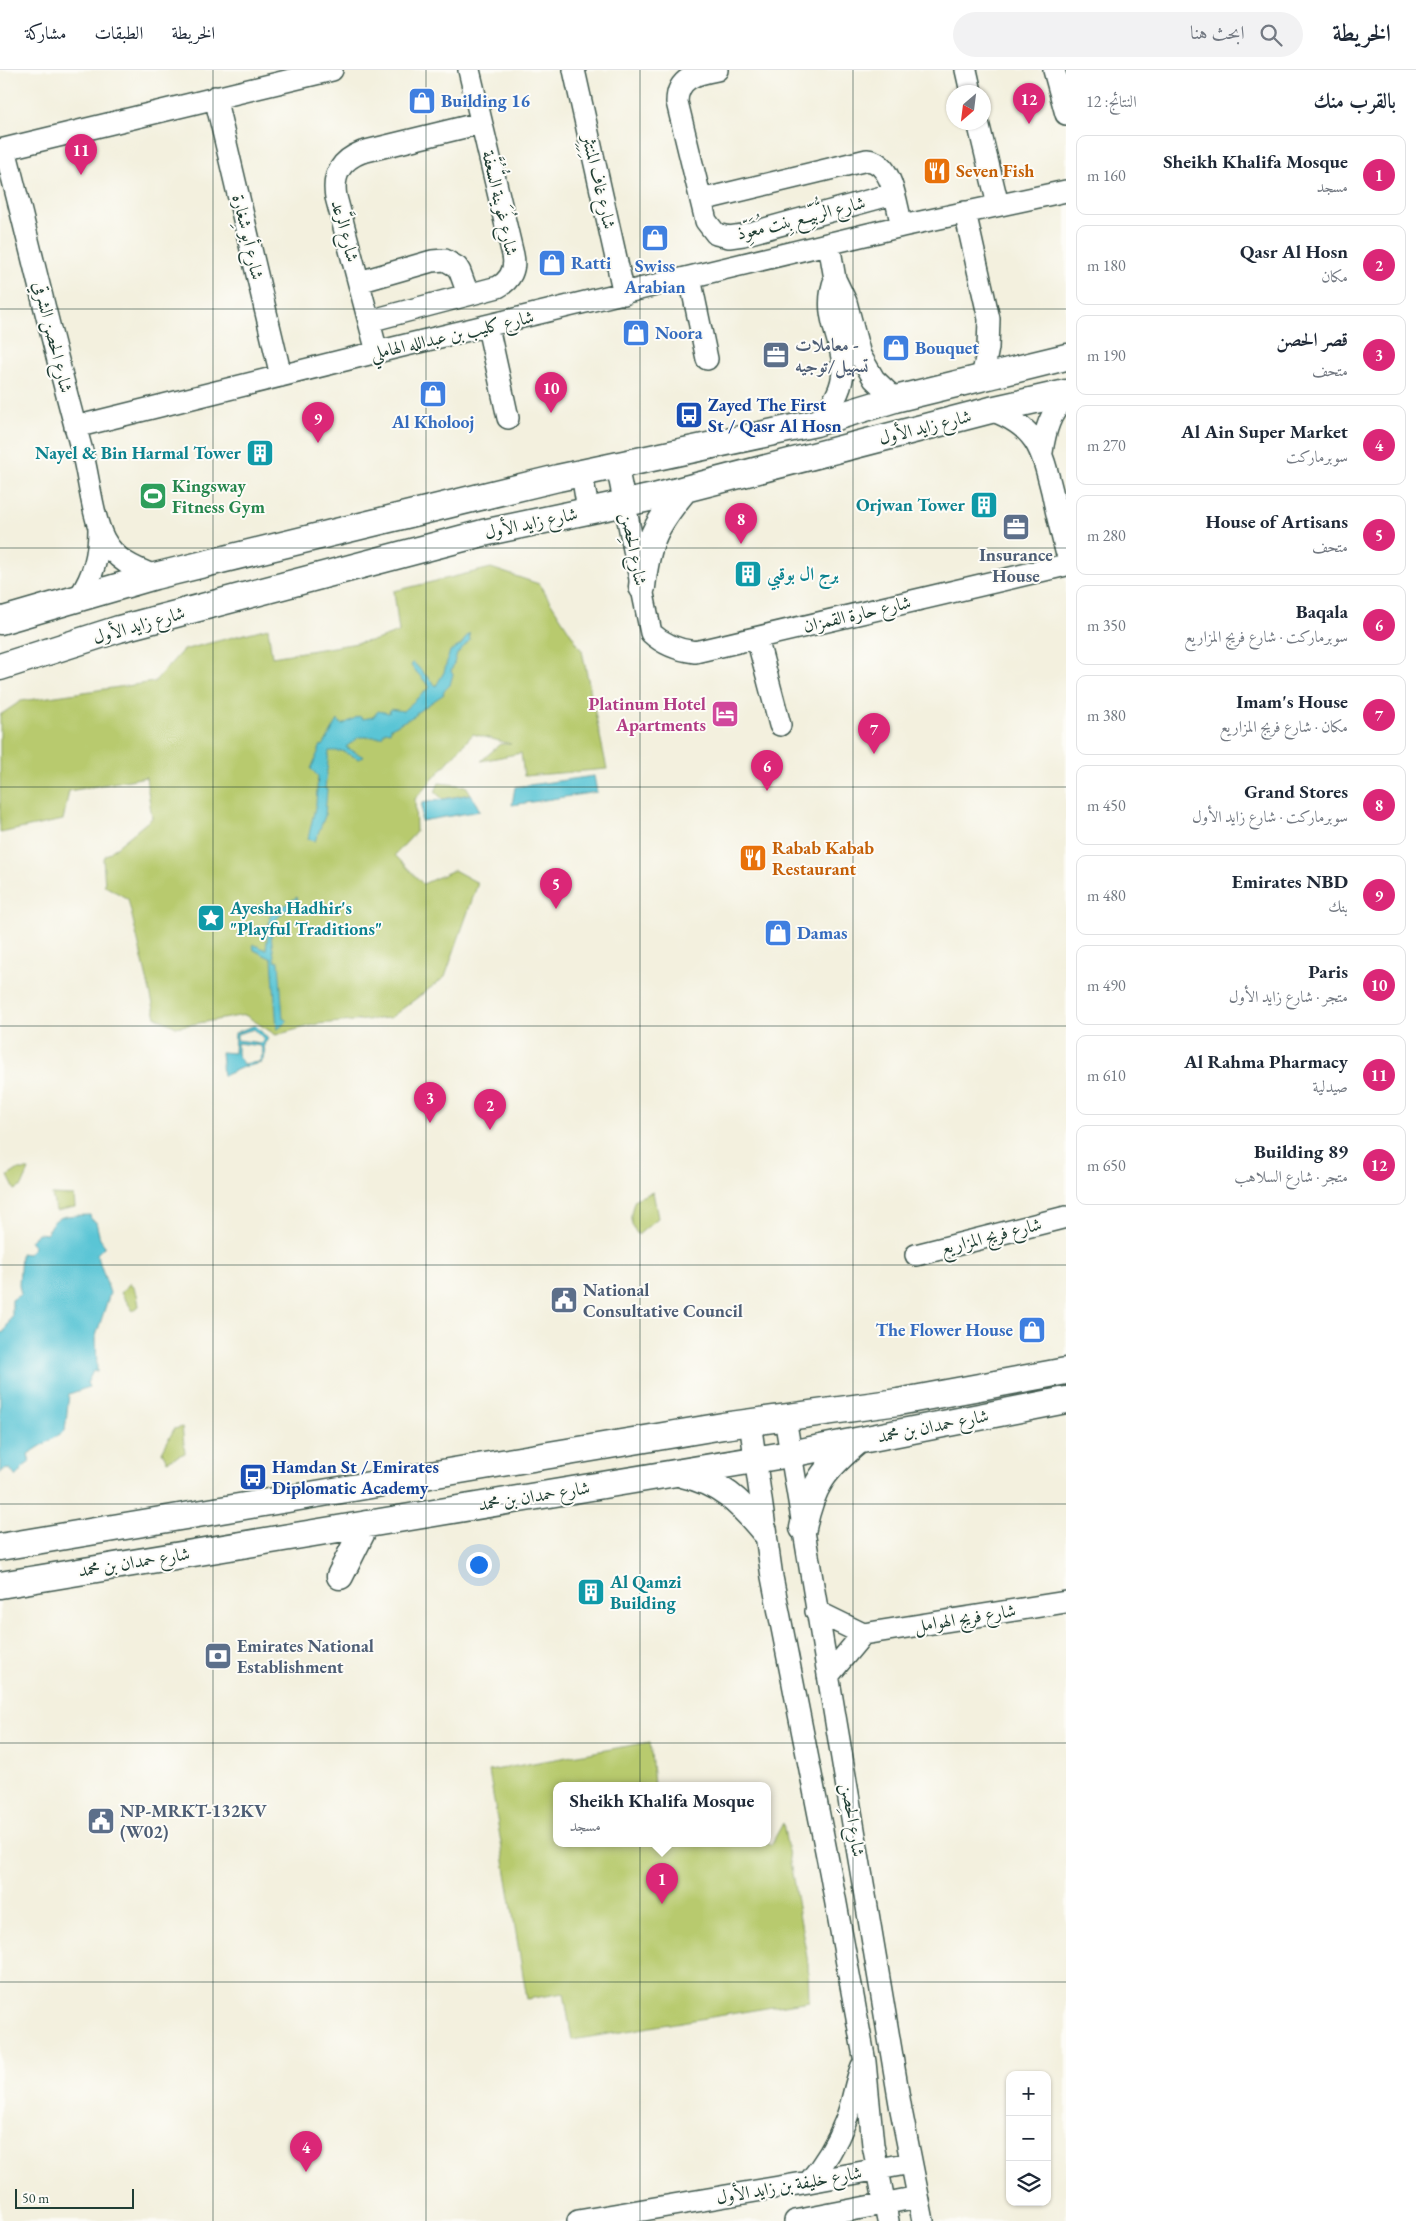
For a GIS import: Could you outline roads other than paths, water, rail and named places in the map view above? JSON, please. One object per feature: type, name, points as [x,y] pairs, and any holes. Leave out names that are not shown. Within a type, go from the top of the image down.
[{"type":"main road","name":"شارع زايد الأول","points":[[0,621],[80,596],[155,576],[582,474],[816,423],[895,399],[1066,358]]},
{"type":"main road","name":"شارع زايد الأول","points":[[0,667],[136,624],[483,533],[685,489],[991,410],[1066,393]]},
{"type":"main road","points":[[642,587],[645,558],[651,539],[662,519],[685,489]]},
{"type":"main road","name":"شارع حمدان بن محمد","points":[[0,1547],[750,1422],[898,1402],[1066,1371]]},
{"type":"main road","name":"شارع حمدان بن محمد","points":[[0,1585],[790,1454],[1066,1400]]},
{"type":"main road","points":[[803,1528],[813,1490],[840,1456],[858,1441]]},
{"type":"main road","points":[[674,1473],[696,1477],[717,1486],[748,1512],[764,1531]]},
{"type":"main road","points":[[340,1576],[366,1524]]},
{"type":"street","points":[[3,149],[332,70]]},
{"type":"street","name":"شارع غُوَينة السُّعُفَّة","points":[[369,320],[504,284],[512,274],[514,261],[469,70]]},
{"type":"street","name":"شارع غاف المِنتِثِر","points":[[574,70],[624,294]]},
{"type":"street","name":"شارع الرُّبَيِّع بِنت مُعَوِّذ","points":[[717,70],[685,80],[679,87],[677,95],[677,102],[706,220],[716,234],[729,237],[743,235],[893,194]]},
{"type":"street","points":[[966,70],[969,85]]},
{"type":"street","points":[[1054,70],[1066,114]]},
{"type":"street","name":"شارع أبو شِغارة","points":[[215,97],[281,376]]},
{"type":"street","name":"شارع الرَّعد","points":[[377,352],[334,189],[338,170],[353,156],[362,152],[481,123]]},
{"type":"street","points":[[980,130],[998,205]]},
{"type":"street","name":"شارع الحصن الشرقي","points":[[3,149],[99,526],[104,538],[119,558],[130,566],[155,576]]},
{"type":"street","points":[[701,200],[867,160],[879,162],[887,172],[902,226]]},
{"type":"street","name":"شارع كليب بن عبدالله الهاملي","points":[[75,427],[377,352],[902,226],[1066,191]]},
{"type":"street","points":[[965,212],[989,319],[988,348],[982,378]]},
{"type":"street","points":[[829,244],[835,280],[846,302],[855,341],[863,361],[874,379],[895,399]]},
{"type":"street","points":[[359,282],[432,261],[446,260],[457,267],[468,294]]},
{"type":"street","points":[[690,278],[707,358]]},
{"type":"street","points":[[816,423],[835,399],[842,382],[843,357],[830,302],[835,280]]},
{"type":"street","points":[[488,326],[508,418]]},
{"type":"street","points":[[1042,452],[1048,424],[1054,412],[1066,398]]},
{"type":"street","points":[[991,410],[1007,416],[1021,425],[1033,437],[1042,452],[1066,551]]},
{"type":"street","name":"شارع الحِصن","points":[[617,466],[651,633]]},
{"type":"street","points":[[582,474],[588,510]]},
{"type":"street","name":"شارع الحصن الشرقي","points":[[80,596],[94,570],[98,556],[99,526]]},
{"type":"street","name":"شارع حارة القمزان","points":[[651,633],[670,646],[695,652],[1066,565]]},
{"type":"street","points":[[757,638],[780,725]]},
{"type":"street","name":"شارع فريج المزاريع","points":[[916,1255],[1066,1217]]},
{"type":"street","name":"شارع الحِصن","points":[[784,1418],[911,2162],[923,2221]]},
{"type":"street","name":"شارع الحِصن","points":[[750,1422],[764,1531],[865,2062],[877,2169],[886,2212]]},
{"type":"street","name":"شارع فريج الهوامل","points":[[863,1634],[1066,1602]]},
{"type":"street","points":[[816,1611],[863,1634],[828,1676]]},
{"type":"street","points":[[809,2182],[830,2155],[851,2103],[855,2083],[865,2062]]},
{"type":"street","name":"شارع خليفة بن زايد الأول","points":[[578,2221],[809,2182],[911,2162]]},
{"type":"street","name":"شارع خليفة بن زايد الأول","points":[[796,2221],[886,2212],[918,2197]]},
{"type":"water","points":[[469,633],[470,640],[457,654],[451,672],[453,674],[450,685],[443,692],[444,694],[416,713],[416,715],[391,728],[390,732],[385,731],[382,737],[359,737],[346,747],[364,757],[359,759],[342,751],[329,751],[325,789],[327,789],[325,816],[315,841],[308,839],[316,803],[318,776],[311,769],[321,745],[323,746],[338,720],[342,725],[359,716],[363,719],[373,717],[378,711],[389,713],[390,709],[403,711],[430,687],[411,666],[413,662],[436,686],[444,672],[450,651],[461,645]]},
{"type":"water","points":[[594,776],[597,792],[512,805],[515,787]]},
{"type":"water","points":[[471,794],[480,811],[421,821],[422,803]]},
{"type":"water","points":[[297,897],[298,900],[276,920],[271,931],[275,961],[279,962],[283,1018],[287,1021],[277,1030],[272,959],[254,950],[253,944],[266,950],[270,915]]},
{"type":"water","points":[[255,1025],[268,1039],[264,1044],[265,1055],[261,1063],[243,1067],[223,1076],[221,1052],[234,1053],[235,1033]],"holes":[[[254,1029],[264,1039],[261,1043],[237,1040],[237,1034]],[[237,1043],[261,1046],[263,1054],[259,1062],[243,1064],[237,1054]]]},
{"type":"water","points":[[90,1215],[91,1219],[96,1222],[100,1239],[105,1246],[97,1254],[110,1293],[96,1336],[97,1372],[93,1371],[87,1383],[89,1387],[69,1394],[65,1431],[28,1454],[30,1462],[23,1467],[16,1477],[10,1469],[3,1470],[0,1474],[0,1333],[4,1332],[12,1316],[12,1300],[21,1294],[19,1285],[21,1253],[28,1254],[34,1247],[30,1241],[38,1233],[47,1234],[50,1227],[58,1219]]},
{"type":"place","name":"Building 16","points":[[422,101]]},
{"type":"place","name":"Building 89","points":[[1029,124]]},
{"type":"place","name":"Seven Fish","points":[[937,171]]},
{"type":"place","name":"Al Rahma Pharmacy","points":[[81,175]]},
{"type":"place","name":"Swiss Arabian","points":[[655,238]]},
{"type":"place","name":"Ratti","points":[[552,263]]},
{"type":"place","name":"Noora","points":[[636,333]]},
{"type":"place","name":"Bouquet","points":[[896,348]]},
{"type":"place","name":"معاملات - تسهيل/توجيه","points":[[776,355]]},
{"type":"place","name":"Al Kholooj","points":[[433,394]]},
{"type":"place","name":"Paris","points":[[551,413]]},
{"type":"place","name":"Zayed The First St / Qasr Al Hosn","points":[[689,415]]},
{"type":"place","name":"Emirates NBD","points":[[318,443]]},
{"type":"place","name":"Nayel & Bin Harmal Tower","points":[[260,453]]},
{"type":"place","name":"Kingsway Fitness Gym","points":[[153,496]]},
{"type":"place","name":"Orjwan Tower","points":[[984,505]]},
{"type":"place","name":"Insurance House","points":[[1016,527]]},
{"type":"place","name":"Grand Stores","points":[[741,544]]},
{"type":"place","name":"برج ال بوقبي","points":[[748,574]]},
{"type":"place","name":"Platinum Hotel Apartments","points":[[725,714]]},
{"type":"place","name":"Imam's House","points":[[874,754]]},
{"type":"place","name":"Baqala","points":[[767,791]]},
{"type":"place","name":"Rabab Kabab Restaurant","points":[[753,858]]},
{"type":"place","name":"House of Artisans","points":[[556,909]]},
{"type":"place","name":"Ayesha Hadhir's \"Playful Traditions\"","points":[[211,918]]},
{"type":"place","name":"Damas","points":[[778,933]]},
{"type":"place","name":"قصر الحصن","points":[[430,1123]]},
{"type":"place","name":"Qasr Al Hosn","points":[[490,1130]]},
{"type":"place","name":"National Consultative Council","points":[[564,1300]]},
{"type":"place","name":"The Flower House","points":[[1032,1330]]},
{"type":"place","name":"Hamdan St / Emirates Diplomatic Academy","points":[[253,1477]]},
{"type":"place","name":"Al Qamzi Building","points":[[591,1592]]},
{"type":"place","name":"Emirates National Establishment","points":[[218,1656]]},
{"type":"place","name":"NP-MRKT-132KV (W02)","points":[[101,1821]]},
{"type":"place","name":"Sheikh Khalifa Mosque","points":[[662,1904]]},
{"type":"place","name":"Al Ain Super Market","points":[[306,2172]]}]
